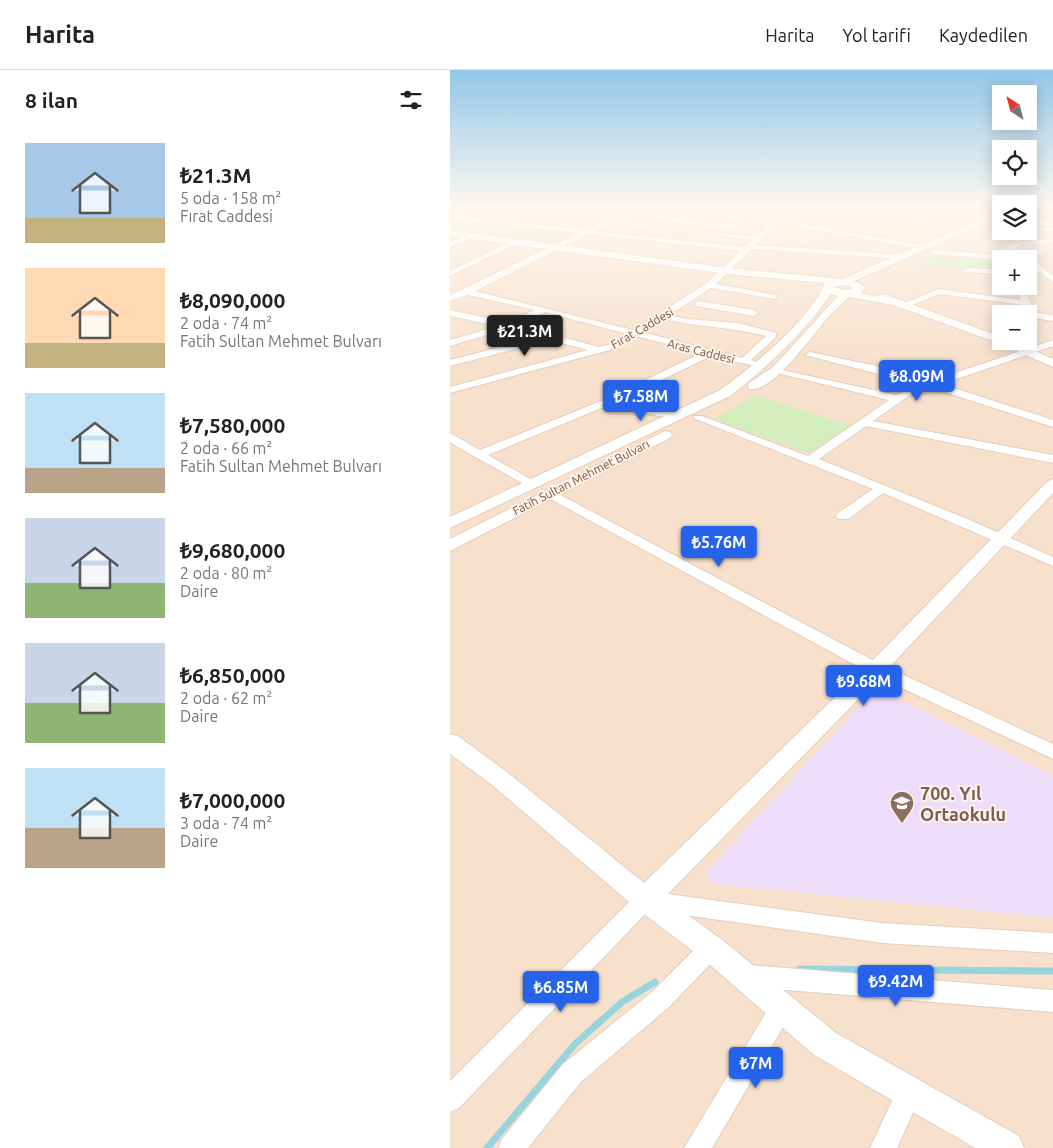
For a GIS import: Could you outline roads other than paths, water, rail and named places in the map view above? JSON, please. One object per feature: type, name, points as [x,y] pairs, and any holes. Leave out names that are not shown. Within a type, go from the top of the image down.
[{"type":"street","points":[[450,274],[483,258]]},
{"type":"street","points":[[450,298],[467,292],[535,258]]},
{"type":"street","points":[[633,258],[846,288],[992,337]]},
{"type":"street","name":"Fırat Caddesi","points":[[450,390],[614,346],[710,285],[740,258]]},
{"type":"street","name":"Fatih Sultan Mehmet Bulvarı","points":[[450,546],[549,493],[739,397],[776,370],[846,288],[902,258]]},
{"type":"street","name":"Fatih Sultan Mehmet Bulvarı","points":[[846,288],[859,291],[860,286],[914,258]]},
{"type":"street","points":[[450,266],[463,268]]},
{"type":"street","points":[[1037,266],[1050,277]]},
{"type":"street","points":[[967,270],[992,271]]},
{"type":"street","points":[[1037,275],[1050,277]]},
{"type":"street","points":[[784,278],[829,290],[846,288]]},
{"type":"street","points":[[710,285],[773,297],[738,326]]},
{"type":"street","points":[[860,286],[891,302]]},
{"type":"street","name":"Fatih Sultan Mehmet Bulvarı","points":[[450,523],[725,393],[761,366],[788,339],[829,290]]},
{"type":"street","points":[[902,306],[938,290],[1027,302]]},
{"type":"street","name":"Aras Caddesi","points":[[467,292],[544,309],[761,366]]},
{"type":"street","points":[[1024,295],[1027,305]]},
{"type":"street","points":[[700,304],[754,313]]},
{"type":"street","points":[[450,343],[508,325],[544,309]]},
{"type":"street","points":[[450,313],[508,325]]},
{"type":"street","points":[[1037,315],[1053,318]]},
{"type":"street","points":[[662,316],[686,322],[738,326],[773,335],[744,362]]},
{"type":"street","points":[[450,332],[504,376]]},
{"type":"street","points":[[450,364],[486,361],[550,338],[600,350]]},
{"type":"street","points":[[810,460],[906,393],[930,383],[1053,342]]},
{"type":"street","points":[[1028,351],[1053,363]]},
{"type":"street","points":[[480,454],[605,403],[709,353]]},
{"type":"street","points":[[810,355],[859,363],[930,383],[1053,424]]},
{"type":"street","points":[[776,370],[897,399]]},
{"type":"street","points":[[605,403],[679,414]]},
{"type":"street","points":[[698,418],[810,460],[1002,538],[1053,562]]},
{"type":"street","points":[[863,422],[1053,459]]},
{"type":"street","points":[[450,436],[458,443],[533,484]]},
{"type":"street","points":[[450,1099],[645,900],[876,669],[1053,484]]},
{"type":"street","points":[[843,516],[881,489]]},
{"type":"street","points":[[549,493],[876,669],[1053,752]]},
{"type":"street","points":[[450,742],[499,778],[645,900],[711,948],[825,1044],[1007,1148]]},
{"type":"street","points":[[645,900],[882,933],[1053,942]]},
{"type":"street","points":[[511,1148],[572,1073],[661,999],[711,948]]},
{"type":"street","points":[[743,976],[1053,1001]]},
{"type":"street","points":[[697,1148],[782,1009]]},
{"type":"street","points":[[883,1148],[909,1092]]},
{"type":"waterway","points":[[800,969],[1053,971]]},
{"type":"waterway","points":[[487,1148],[575,1044],[622,1002],[655,982]]},
{"type":"place","name":"700. Yıl Ortaokulu","points":[[902,824]]}]
